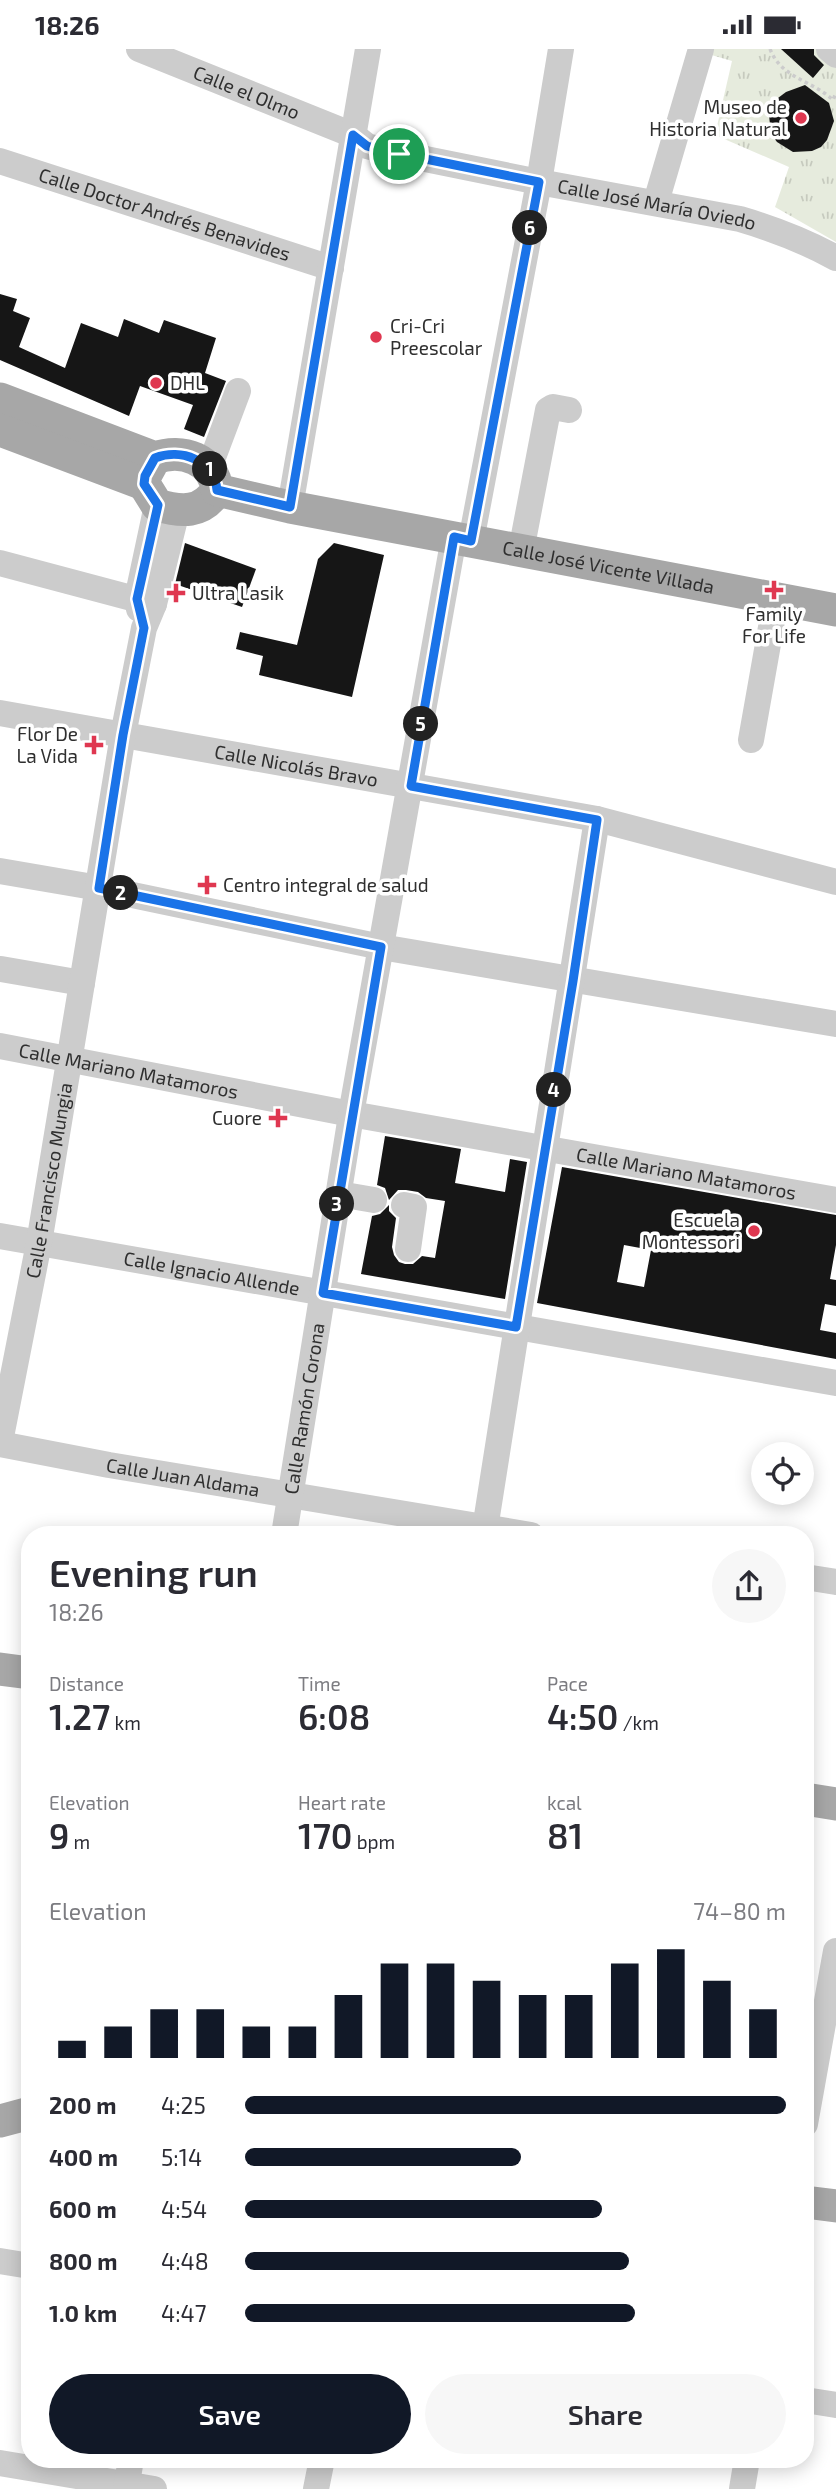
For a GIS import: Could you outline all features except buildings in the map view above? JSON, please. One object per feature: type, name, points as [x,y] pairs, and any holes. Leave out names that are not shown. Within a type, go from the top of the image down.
[{"type":"main road","points":[[0,399],[197,509],[212,499],[213,479]]},
{"type":"main road","points":[[0,430],[158,489]]},
{"type":"main road","name":"Calle José Vicente Villada","points":[[158,489],[175,454],[189,457],[213,479],[290,507],[836,611]]},
{"type":"main road","points":[[0,1669],[21,1672]]},
{"type":"main road","points":[[814,1800],[836,1804]]},
{"type":"main road","points":[[0,2121],[21,2115]]},
{"type":"main road","points":[[814,2203],[836,2206]]},
{"type":"street","name":"Calle el Olmo","points":[[139,49],[353,135]]},
{"type":"street","points":[[290,507],[368,49]]},
{"type":"street","name":"Calle Ramón Corona","points":[[285,1526],[351,1114],[411,786],[539,182],[561,49]]},
{"type":"street","points":[[656,202],[701,49]]},
{"type":"street","points":[[829,49],[836,55]]},
{"type":"street","name":"Calle José María Oviedo","points":[[353,135],[367,146],[381,150],[740,219],[771,227],[836,258]]},
{"type":"street","name":"Calle Doctor Andrés Benavides","points":[[0,161],[331,268]]},
{"type":"street","points":[[213,479],[238,391]]},
{"type":"street","points":[[521,551],[548,410],[553,407],[569,410]]},
{"type":"street","name":"Calle Francisco Mungia","points":[[0,1443],[39,1243],[99,888],[145,610],[158,489]]},
{"type":"street","points":[[0,563],[79,585],[145,610]]},
{"type":"street","points":[[751,740],[776,599]]},
{"type":"street","name":"Calle Nicolás Bravo","points":[[0,713],[597,820],[836,882]]},
{"type":"street","points":[[485,1526],[597,820]]},
{"type":"street","points":[[0,871],[99,888],[381,947],[836,1024]]},
{"type":"street","points":[[1,969],[82,983]]},
{"type":"street","name":"Calle Mariano Matamoros","points":[[0,1046],[351,1114],[836,1200]]},
{"type":"street","points":[[339,1194],[374,1200]]},
{"type":"street","points":[[404,1205],[414,1207],[408,1249]]},
{"type":"street","name":"Calle Ignacio Allende","points":[[0,1236],[836,1383]]},
{"type":"street","name":"Calle Juan Aldama","points":[[0,1443],[457,1526]]},
{"type":"street","points":[[814,1578],[836,1582]]},
{"type":"street","points":[[814,2062],[822,2007],[836,1951]]},
{"type":"street","points":[[0,2261],[21,2264]]},
{"type":"street","points":[[814,2401],[836,2405]]},
{"type":"street","points":[[0,2463],[21,2465]]},
{"type":"street","points":[[46,2468],[128,2477],[154,2489]]},
{"type":"street","points":[[316,2489],[320,2468]]},
{"type":"street","points":[[741,2489],[745,2468]]},
{"type":"path","points":[[769,49],[773,58],[794,78],[822,90],[834,101],[836,93]]},
{"type":"green space","points":[[691,49],[836,49],[836,242],[775,207],[789,167],[715,135],[732,61]]},
{"type":"place","name":"Museo de Historia Natural","points":[[801,118]]},
{"type":"place","name":"Cri-Cri Preescolar","points":[[376,337]]},
{"type":"place","name":"DHL","points":[[156,383]]},
{"type":"place","name":"Family For Life","points":[[774,590]]},
{"type":"place","name":"Ultra Lasik","points":[[176,593]]},
{"type":"place","name":"Flor De La Vida","points":[[94,745]]},
{"type":"place","name":"Centro integral de salud","points":[[207,885]]},
{"type":"place","name":"Cuore","points":[[278,1118]]},
{"type":"place","name":"Escuela Montessori","points":[[754,1231]]},
{"type":"route","points":[[353,135],[367,146],[399,154],[539,182],[471,541],[454,537],[411,786],[597,820],[516,1327],[323,1293],[381,947],[99,888],[123,735],[144,628],[137,599],[158,505],[144,484],[149,466],[155,458],[164,454],[189,457],[209,468],[214,474],[217,490],[290,507],[353,135]]}]
